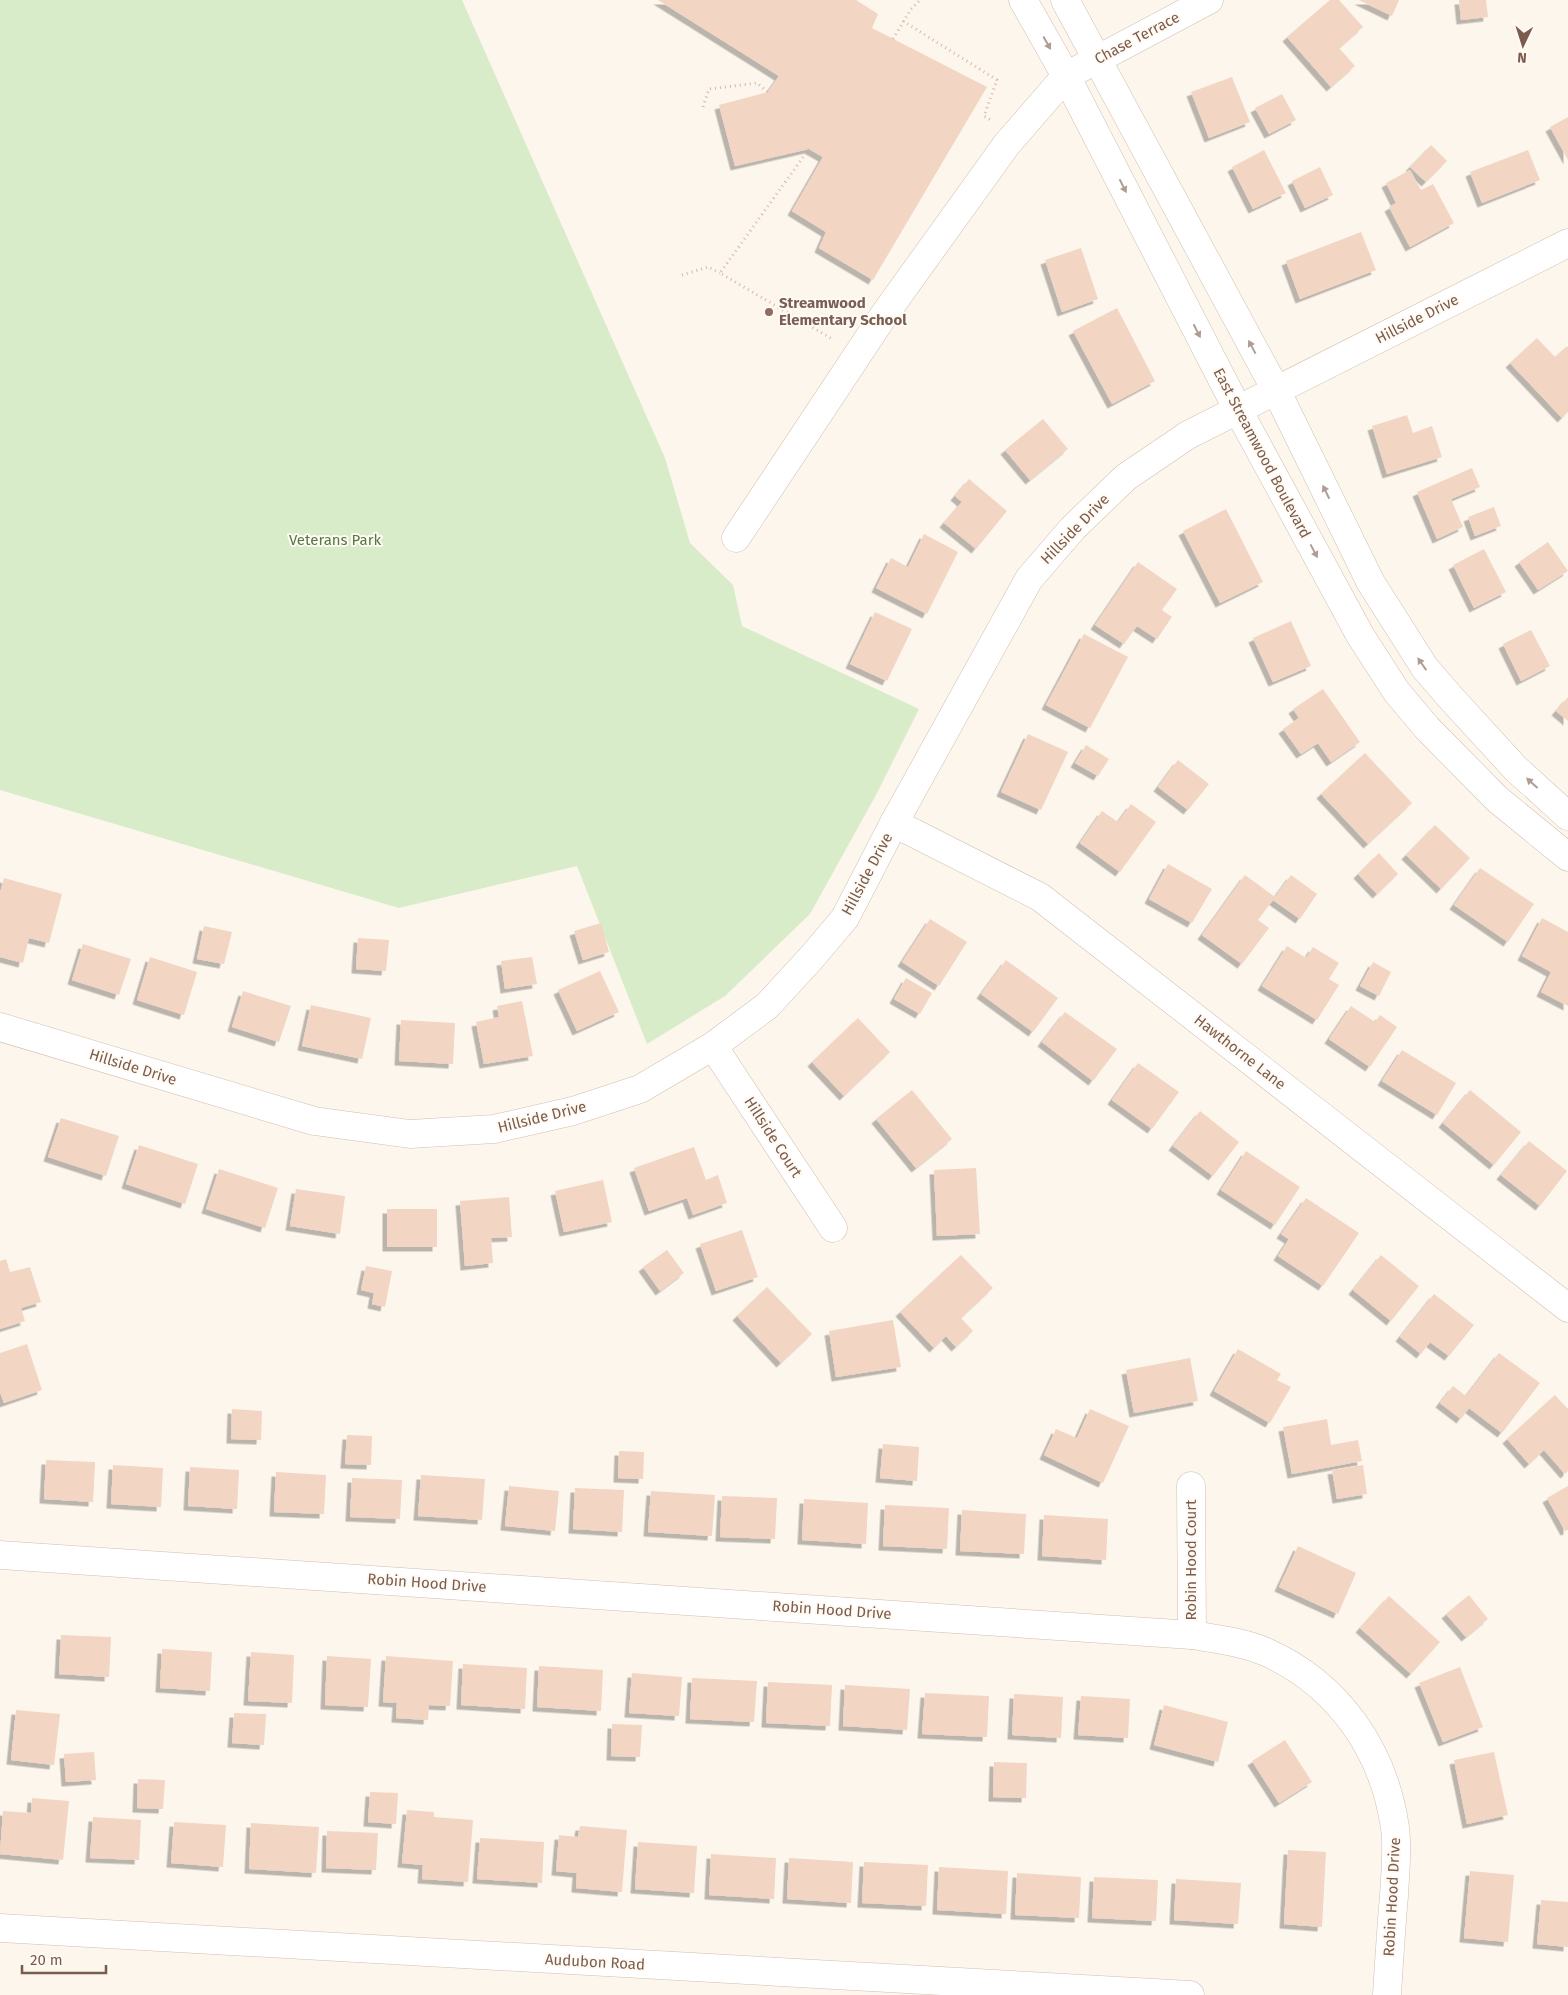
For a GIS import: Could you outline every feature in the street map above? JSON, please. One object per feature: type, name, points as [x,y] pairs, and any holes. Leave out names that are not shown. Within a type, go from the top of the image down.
[{"type":"street","name":"East Streamwood Boulevard","points":[[1023,0],[1066,76],[1238,410],[1360,635],[1396,691],[1427,728],[1497,798],[1568,857]]},
{"type":"street","points":[[1065,0],[1276,390],[1371,584],[1424,668],[1489,742],[1568,816]]},
{"type":"street","name":"Chase Terrace","points":[[1066,76],[1209,0]]},
{"type":"street","points":[[736,538],[889,307],[1007,144],[1066,76]]},
{"type":"street","name":"Hillside Drive","points":[[0,1026],[314,1121],[410,1134],[494,1129],[573,1111],[640,1089],[713,1046],[767,1006],[845,918],[894,823],[1029,579],[1073,528],[1126,478],[1188,435],[1568,243]]},
{"type":"street","name":"Hawthorne Lane","points":[[894,823],[1040,897],[1568,1308]]},
{"type":"street","name":"Hillside Court","points":[[713,1046],[833,1228]]},
{"type":"street","name":"Robin Hood Court","points":[[1191,1486],[1192,1635]]},
{"type":"street","name":"Robin Hood Drive","points":[[0,1555],[1192,1635],[1228,1641],[1264,1651],[1294,1666],[1324,1688],[1343,1708],[1358,1728],[1375,1758],[1388,1793],[1395,1829],[1396,1860],[1387,1995]]},
{"type":"street","name":"Audubon Road","points":[[0,1928],[1190,1995]]},
{"type":"path","points":[[893,39],[911,9],[920,0]]},
{"type":"path","points":[[904,21],[997,80],[984,116],[1018,133]]},
{"type":"path","points":[[703,107],[709,89],[757,83],[768,92]]},
{"type":"path","points":[[720,273],[809,149]]},
{"type":"path","points":[[682,275],[708,267],[858,354]]},
{"type":"green space","name":"Veterans Park","points":[[0,0],[462,0],[665,458],[690,543],[733,585],[742,626],[919,709],[876,795],[810,914],[725,996],[647,1044],[577,866],[399,908],[0,790]]},
{"type":"building","points":[[658,0],[856,0],[878,14],[872,28],[987,87],[873,280],[819,248],[826,232],[792,211],[823,157],[809,149],[735,166],[719,105],[768,92],[779,76]]},
{"type":"building","points":[[1330,0],[1339,0],[1363,27],[1339,48],[1355,66],[1331,87],[1287,37]]},
{"type":"building","points":[[1359,0],[1399,0],[1392,16]]},
{"type":"building","points":[[1459,0],[1486,0],[1488,17],[1461,20]]},
{"type":"building","points":[[1232,77],[1250,122],[1209,138],[1191,92]]},
{"type":"building","points":[[1282,94],[1296,120],[1269,134],[1255,108]]},
{"type":"building","points":[[1568,117],[1568,160],[1550,127]]},
{"type":"building","points":[[1431,145],[1447,161],[1426,182],[1410,167]]},
{"type":"building","points":[[1264,150],[1286,193],[1253,209],[1232,167]]},
{"type":"building","points":[[1528,150],[1540,180],[1482,203],[1470,172]]},
{"type":"building","points":[[1320,167],[1333,195],[1305,208],[1292,181]]},
{"type":"building","points":[[1410,170],[1421,190],[1433,184],[1454,223],[1410,247],[1389,207],[1396,203],[1386,183]]},
{"type":"building","points":[[1361,232],[1376,270],[1300,299],[1286,261]]},
{"type":"building","points":[[1081,248],[1098,299],[1062,312],[1045,260]]},
{"type":"building","points":[[1117,308],[1155,381],[1112,404],[1073,331]]},
{"type":"building","points":[[1537,338],[1555,357],[1567,346],[1568,348],[1568,412],[1562,418],[1510,363]]},
{"type":"building","points":[[1407,415],[1413,433],[1432,426],[1442,457],[1387,474],[1372,426]]},
{"type":"building","points":[[1043,419],[1068,449],[1030,480],[1005,450]]},
{"type":"building","points":[[1472,468],[1480,487],[1451,499],[1463,527],[1437,539],[1417,492]]},
{"type":"building","points":[[969,479],[1007,511],[976,549],[944,523],[962,502],[955,496]]},
{"type":"building","points":[[1494,507],[1501,526],[1475,536],[1468,517]]},
{"type":"building","points":[[1226,509],[1263,582],[1220,603],[1183,531]]},
{"type":"building","points":[[924,534],[958,552],[927,614],[876,588],[891,558],[908,567]]},
{"type":"building","points":[[1548,542],[1568,571],[1538,590],[1519,562]]},
{"type":"building","points":[[1484,549],[1506,592],[1474,608],[1453,565]]},
{"type":"building","points":[[1138,562],[1177,589],[1162,610],[1172,617],[1157,639],[1137,626],[1124,644],[1095,625]]},
{"type":"building","points":[[875,612],[912,629],[887,681],[850,664]]},
{"type":"building","points":[[1291,621],[1311,666],[1273,682],[1253,638]]},
{"type":"building","points":[[1531,630],[1550,666],[1521,681],[1503,644]]},
{"type":"building","points":[[1084,634],[1128,657],[1090,728],[1046,705]]},
{"type":"building","points":[[1323,689],[1360,742],[1331,762],[1318,743],[1301,754],[1283,729],[1299,718],[1293,709]]},
{"type":"building","points":[[1568,697],[1568,721],[1556,711]]},
{"type":"building","points":[[1028,734],[1068,752],[1041,810],[1001,792]]},
{"type":"building","points":[[1086,745],[1109,759],[1098,776],[1075,763]]},
{"type":"building","points":[[1365,753],[1412,803],[1368,844],[1321,794]]},
{"type":"building","points":[[1178,760],[1209,784],[1188,810],[1158,787]]},
{"type":"building","points":[[1131,804],[1156,822],[1120,872],[1080,843],[1102,811],[1118,822]]},
{"type":"building","points":[[1435,825],[1470,858],[1441,889],[1406,855]]},
{"type":"building","points":[[1379,853],[1398,874],[1377,894],[1358,874]]},
{"type":"building","points":[[1168,864],[1212,889],[1192,923],[1149,899]]},
{"type":"building","points":[[1480,868],[1534,904],[1508,942],[1454,905]]},
{"type":"building","points":[[1245,875],[1275,897],[1291,875],[1317,894],[1300,919],[1273,900],[1258,920],[1269,928],[1242,964],[1202,935]]},
{"type":"building","points":[[4,878],[62,894],[49,943],[29,938],[23,963],[0,957],[0,893]]},
{"type":"building","points":[[1542,918],[1568,932],[1568,1006],[1541,992],[1551,972],[1522,956]]},
{"type":"building","points":[[930,919],[967,942],[939,986],[902,962]]},
{"type":"building","points":[[601,923],[609,952],[583,960],[574,931]]},
{"type":"building","points":[[204,926],[232,932],[224,964],[197,959]]},
{"type":"building","points":[[358,938],[389,940],[386,971],[356,969]]},
{"type":"building","points":[[83,944],[131,959],[119,995],[72,980]]},
{"type":"building","points":[[1287,946],[1306,958],[1313,947],[1339,963],[1329,979],[1339,985],[1317,1020],[1262,986]]},
{"type":"building","points":[[150,957],[197,972],[184,1015],[137,1000]]},
{"type":"building","points":[[532,957],[537,984],[505,989],[501,961]]},
{"type":"building","points":[[1006,960],[1058,998],[1033,1032],[981,994]]},
{"type":"building","points":[[1373,962],[1391,972],[1379,996],[1360,986]]},
{"type":"building","points":[[600,971],[619,1012],[577,1031],[558,990]]},
{"type":"building","points":[[906,978],[932,993],[920,1014],[894,999]]},
{"type":"building","points":[[243,991],[291,1006],[279,1042],[232,1027]]},
{"type":"building","points":[[522,1001],[533,1056],[484,1064],[476,1022],[499,1017],[497,1006]]},
{"type":"building","points":[[311,1005],[371,1018],[362,1059],[302,1046]]},
{"type":"building","points":[[1351,1006],[1375,1022],[1380,1015],[1397,1027],[1370,1067],[1329,1039]]},
{"type":"building","points":[[1065,1012],[1117,1049],[1093,1081],[1042,1042]]},
{"type":"building","points":[[858,1018],[890,1052],[844,1096],[812,1062]]},
{"type":"building","points":[[401,1020],[455,1023],[453,1064],[399,1061]]},
{"type":"building","points":[[1402,1050],[1456,1083],[1437,1115],[1382,1081]]},
{"type":"building","points":[[1138,1063],[1179,1092],[1152,1129],[1112,1100]]},
{"type":"building","points":[[912,1090],[952,1139],[916,1168],[876,1119]]},
{"type":"building","points":[[1470,1090],[1521,1132],[1494,1165],[1443,1123]]},
{"type":"building","points":[[1200,1111],[1239,1142],[1213,1176],[1173,1146]]},
{"type":"building","points":[[61,1118],[119,1136],[106,1176],[48,1157]]},
{"type":"building","points":[[1529,1141],[1567,1171],[1540,1206],[1501,1175]]},
{"type":"building","points":[[139,1145],[198,1164],[185,1204],[126,1184]]},
{"type":"building","points":[[694,1147],[706,1180],[718,1175],[727,1203],[693,1215],[687,1198],[649,1211],[634,1168]]},
{"type":"building","points":[[1246,1151],[1300,1187],[1275,1225],[1221,1190]]},
{"type":"building","points":[[976,1168],[980,1234],[937,1236],[934,1170]]},
{"type":"building","points":[[219,1169],[278,1188],[265,1228],[206,1209]]},
{"type":"building","points":[[603,1180],[612,1222],[564,1232],[555,1191]]},
{"type":"building","points":[[296,1189],[345,1196],[340,1234],[290,1226]]},
{"type":"building","points":[[509,1197],[512,1237],[491,1238],[493,1263],[465,1266],[460,1201]]},
{"type":"building","points":[[1306,1198],[1359,1233],[1323,1286],[1278,1256],[1289,1239],[1281,1234]]},
{"type":"building","points":[[387,1209],[437,1209],[437,1247],[387,1247]]},
{"type":"building","points":[[742,1230],[758,1277],[716,1291],[700,1244]]},
{"type":"building","points":[[667,1250],[684,1273],[660,1291],[643,1267]]},
{"type":"building","points":[[961,1255],[993,1288],[961,1318],[973,1331],[956,1347],[946,1336],[934,1348],[900,1312]]},
{"type":"building","points":[[1381,1255],[1419,1286],[1391,1321],[1353,1290]]},
{"type":"building","points":[[6,1259],[10,1272],[30,1267],[41,1302],[21,1308],[25,1321],[0,1329],[0,1261]]},
{"type":"building","points":[[366,1266],[392,1271],[385,1307],[372,1304],[374,1293],[361,1290]]},
{"type":"building","points":[[767,1287],[812,1334],[781,1363],[737,1316]]},
{"type":"building","points":[[1434,1294],[1474,1325],[1449,1356],[1430,1342],[1421,1354],[1400,1337]]},
{"type":"building","points":[[893,1320],[901,1367],[836,1377],[829,1331]]},
{"type":"building","points":[[27,1344],[42,1390],[4,1403],[0,1392],[0,1353]]},
{"type":"building","points":[[1238,1349],[1281,1374],[1277,1380],[1291,1387],[1270,1423],[1214,1391]]},
{"type":"building","points":[[1499,1353],[1540,1383],[1502,1433],[1469,1408],[1461,1419],[1440,1403],[1453,1386],[1466,1396]]},
{"type":"building","points":[[1190,1358],[1198,1401],[1134,1413],[1126,1370]]},
{"type":"building","points":[[1555,1395],[1568,1409],[1568,1471],[1565,1474],[1544,1450],[1529,1464],[1507,1439]]},
{"type":"building","points":[[232,1409],[262,1411],[261,1440],[231,1439]]},
{"type":"building","points":[[1090,1409],[1129,1426],[1103,1483],[1044,1455],[1056,1429],[1077,1438]]},
{"type":"building","points":[[1327,1419],[1331,1445],[1358,1440],[1362,1461],[1292,1474],[1283,1427]]},
{"type":"building","points":[[347,1435],[372,1436],[371,1465],[345,1464]]},
{"type":"building","points":[[883,1444],[919,1447],[917,1481],[880,1478]]},
{"type":"building","points":[[619,1451],[644,1452],[643,1479],[618,1478]]},
{"type":"building","points":[[46,1460],[95,1462],[93,1502],[44,1499]]},
{"type":"building","points":[[113,1465],[163,1468],[161,1507],[111,1504]]},
{"type":"building","points":[[1363,1465],[1367,1494],[1337,1499],[1332,1470]]},
{"type":"building","points":[[190,1467],[239,1470],[237,1509],[188,1506]]},
{"type":"building","points":[[276,1472],[326,1475],[324,1514],[274,1512]]},
{"type":"building","points":[[421,1475],[485,1479],[482,1520],[418,1516]]},
{"type":"building","points":[[352,1478],[402,1480],[400,1519],[350,1517]]},
{"type":"building","points":[[509,1486],[559,1491],[555,1531],[505,1526]]},
{"type":"building","points":[[1568,1486],[1568,1530],[1565,1531],[1547,1498]]},
{"type":"building","points":[[575,1488],[624,1490],[622,1532],[573,1529]]},
{"type":"building","points":[[651,1491],[715,1495],[712,1536],[648,1532]]},
{"type":"building","points":[[722,1496],[777,1498],[775,1539],[720,1537]]},
{"type":"building","points":[[804,1499],[868,1503],[866,1544],[802,1540]]},
{"type":"building","points":[[885,1505],[949,1508],[947,1549],[883,1546]]},
{"type":"building","points":[[962,1510],[1026,1514],[1024,1554],[960,1551]]},
{"type":"building","points":[[1044,1515],[1108,1519],[1106,1560],[1042,1556]]},
{"type":"building","points":[[1298,1546],[1356,1573],[1338,1614],[1279,1587]]},
{"type":"building","points":[[1469,1595],[1488,1619],[1466,1637],[1446,1614]]},
{"type":"building","points":[[1389,1596],[1440,1642],[1411,1674],[1360,1628]]},
{"type":"building","points":[[61,1635],[111,1637],[109,1677],[59,1674]]},
{"type":"building","points":[[162,1649],[212,1652],[210,1691],[160,1688]]},
{"type":"building","points":[[251,1652],[294,1655],[292,1703],[248,1701]]},
{"type":"building","points":[[327,1656],[371,1659],[368,1707],[325,1705]]},
{"type":"building","points":[[386,1656],[453,1661],[450,1706],[429,1705],[428,1720],[396,1718],[397,1703],[383,1702]]},
{"type":"building","points":[[463,1664],[527,1668],[525,1709],[461,1705]]},
{"type":"building","points":[[539,1666],[603,1670],[601,1711],[537,1707]]},
{"type":"building","points":[[1460,1667],[1483,1727],[1443,1742],[1419,1683]]},
{"type":"building","points":[[632,1673],[682,1677],[679,1716],[629,1713]]},
{"type":"building","points":[[692,1678],[757,1681],[754,1722],[690,1719]]},
{"type":"building","points":[[768,1682],[832,1685],[830,1726],[766,1723]]},
{"type":"building","points":[[845,1685],[910,1689],[907,1730],[843,1726]]},
{"type":"building","points":[[925,1693],[989,1696],[987,1737],[922,1734]]},
{"type":"building","points":[[1014,1694],[1063,1697],[1061,1738],[1012,1735]]},
{"type":"building","points":[[1081,1696],[1130,1699],[1128,1738],[1078,1735]]},
{"type":"building","points":[[1164,1705],[1228,1722],[1218,1762],[1154,1745]]},
{"type":"building","points":[[16,1710],[60,1714],[54,1765],[11,1760]]},
{"type":"building","points":[[234,1713],[266,1714],[264,1745],[232,1743]]},
{"type":"building","points":[[612,1724],[642,1725],[640,1757],[611,1756]]},
{"type":"building","points":[[1285,1740],[1312,1782],[1279,1803],[1252,1761]]},
{"type":"building","points":[[94,1752],[96,1780],[66,1782],[64,1754]]},
{"type":"building","points":[[1494,1752],[1508,1815],[1467,1824],[1454,1760]]},
{"type":"building","points":[[994,1762],[1027,1763],[1026,1798],[993,1797]]},
{"type":"building","points":[[138,1779],[165,1780],[163,1809],[137,1808]]},
{"type":"building","points":[[370,1792],[398,1793],[396,1824],[368,1822]]},
{"type":"building","points":[[32,1798],[69,1801],[63,1860],[0,1854],[3,1811],[31,1813]]},
{"type":"building","points":[[407,1810],[434,1812],[434,1817],[473,1820],[468,1882],[422,1879],[423,1865],[402,1863]]},
{"type":"building","points":[[93,1817],[141,1820],[139,1860],[90,1858]]},
{"type":"building","points":[[174,1822],[226,1825],[223,1867],[171,1863]]},
{"type":"building","points":[[251,1823],[319,1827],[316,1873],[249,1869]]},
{"type":"building","points":[[580,1826],[627,1830],[622,1892],[576,1888],[577,1873],[556,1871],[559,1835],[578,1837]]},
{"type":"building","points":[[327,1831],[378,1833],[376,1870],[326,1868]]},
{"type":"building","points":[[480,1838],[544,1842],[542,1883],[477,1879]]},
{"type":"building","points":[[638,1842],[697,1846],[694,1893],[635,1889]]},
{"type":"building","points":[[1288,1850],[1326,1852],[1322,1927],[1284,1924]]},
{"type":"building","points":[[711,1854],[776,1858],[774,1899],[709,1895]]},
{"type":"building","points":[[789,1858],[853,1862],[851,1903],[787,1899]]},
{"type":"building","points":[[864,1862],[928,1865],[926,1906],[862,1903]]},
{"type":"building","points":[[939,1867],[1008,1871],[1006,1914],[937,1910]]},
{"type":"building","points":[[1470,1871],[1514,1875],[1508,1942],[1464,1938]]},
{"type":"building","points":[[1017,1873],[1081,1877],[1079,1918],[1015,1915]]},
{"type":"building","points":[[1094,1877],[1158,1880],[1156,1921],[1092,1918]]},
{"type":"building","points":[[1176,1879],[1241,1883],[1238,1924],[1174,1920]]},
{"type":"building","points":[[1541,1900],[1568,1902],[1568,1947],[1537,1944]]},
{"type":"place","name":"Streamwood Elementary School","points":[[769,312]]}]
